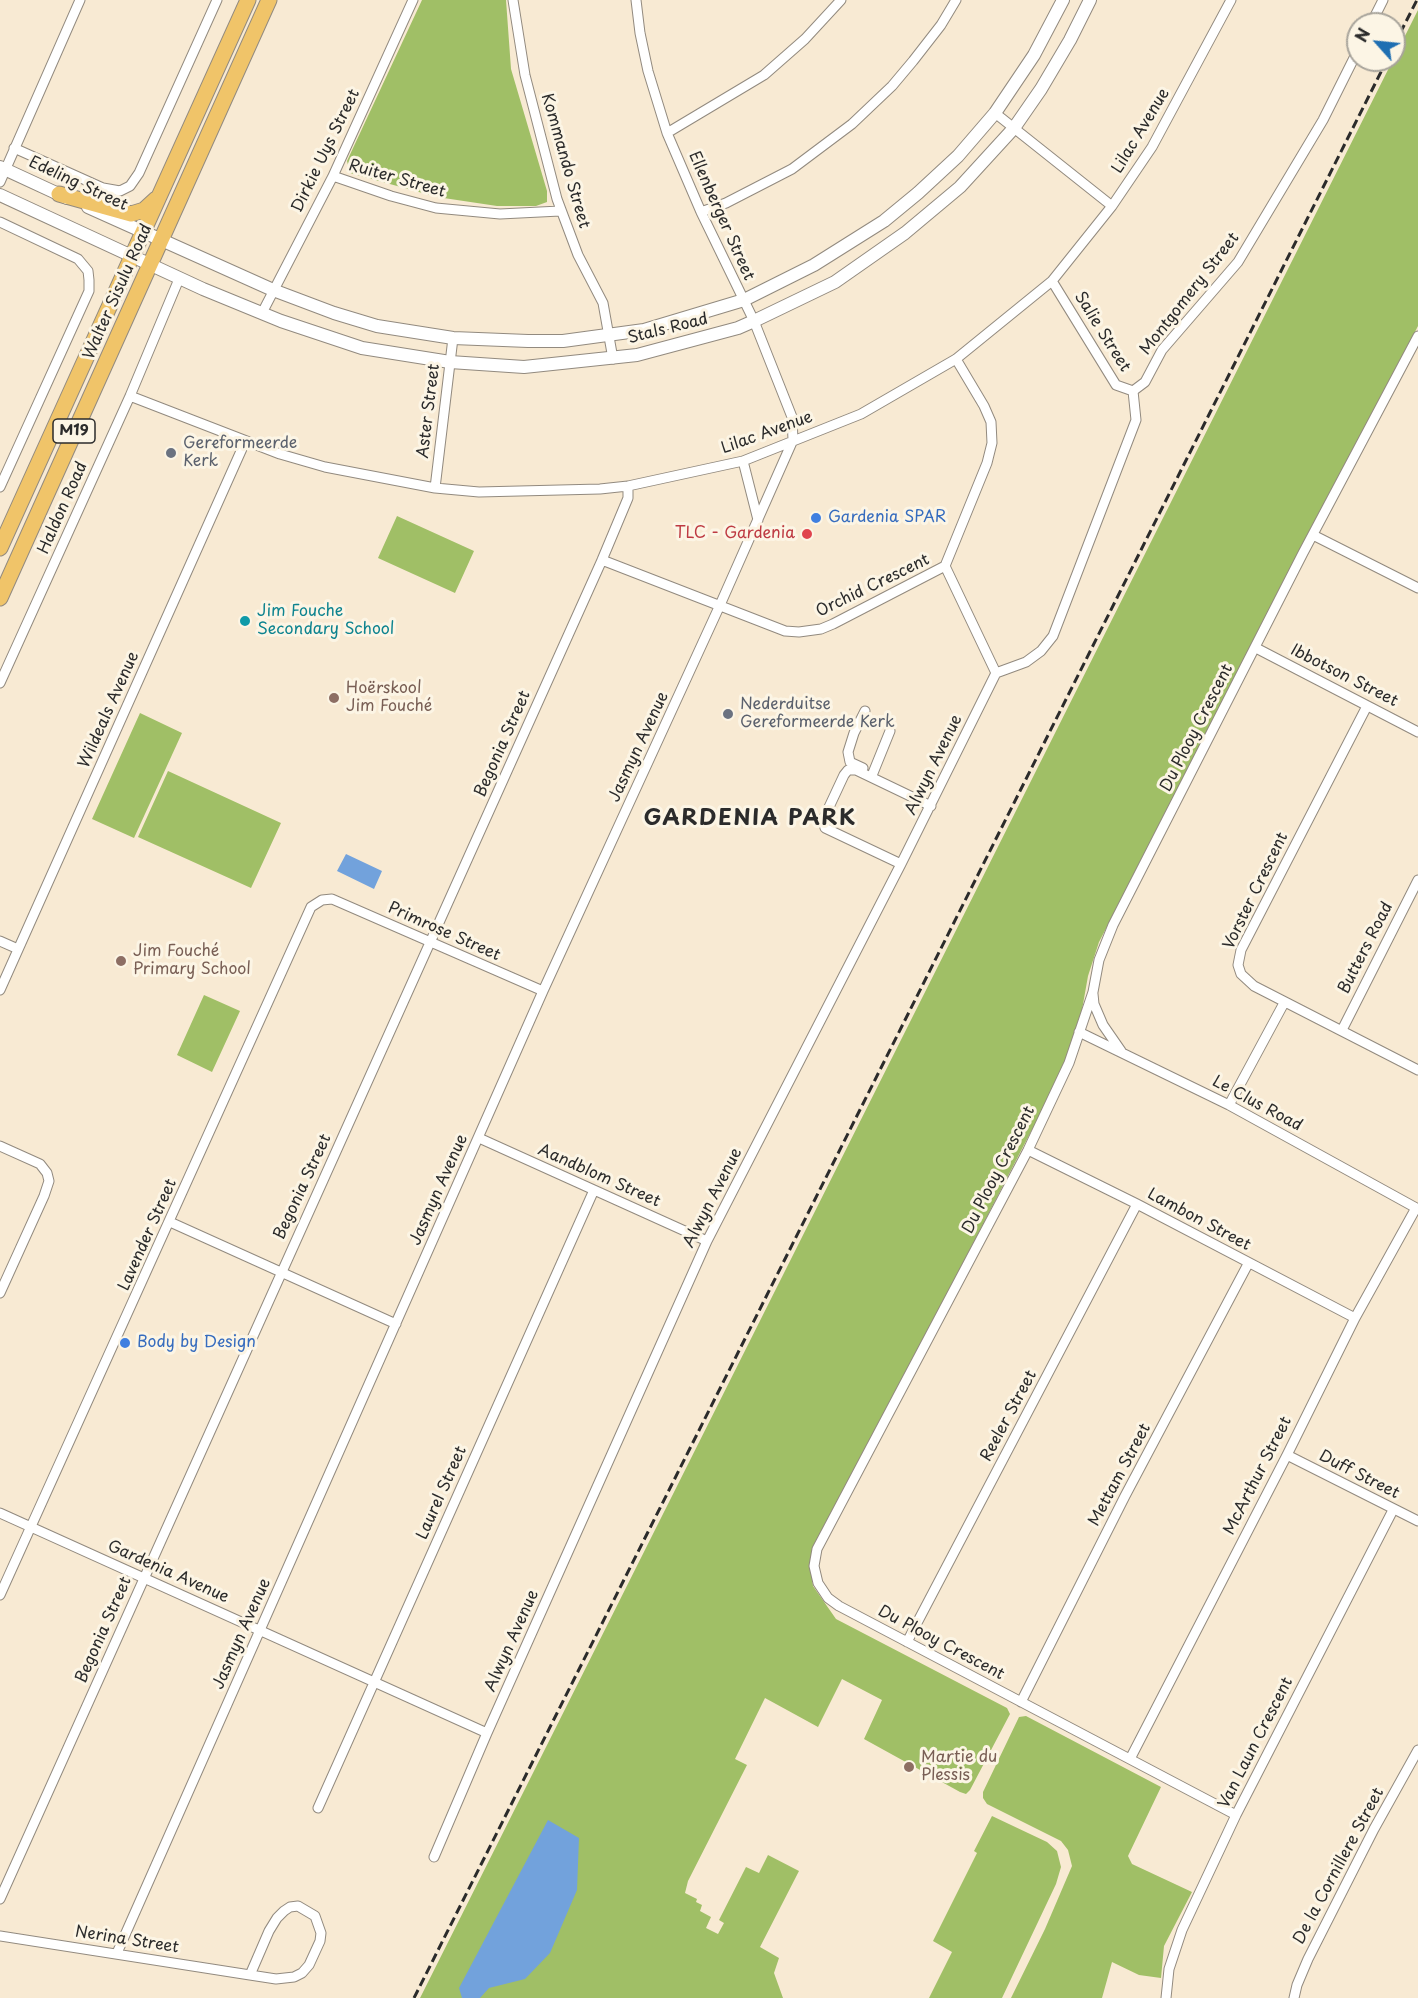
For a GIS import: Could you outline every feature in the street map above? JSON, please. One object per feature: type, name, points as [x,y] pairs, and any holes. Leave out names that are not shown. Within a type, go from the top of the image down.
[{"type":"highway","name":"Walter Sisulu Road","points":[[0,548],[248,0]]},
{"type":"highway","name":"Walter Sisulu Road","points":[[0,598],[226,94],[263,2]]},
{"type":"highway","points":[[210,87],[226,94]]},
{"type":"highway","points":[[59,194],[131,214],[144,210],[159,197]]},
{"type":"street","points":[[0,182],[3,168],[80,0]]},
{"type":"street","points":[[14,148],[103,188],[120,191],[130,186],[144,163],[217,0]]},
{"type":"street","name":"Dirkie Uys Street","points":[[262,314],[333,176],[413,0]]},
{"type":"street","name":"Kommando Street","points":[[513,0],[525,75],[560,211],[578,255],[603,303],[614,359]]},
{"type":"street","name":"Ellenberger Street","points":[[636,0],[648,71],[667,133],[701,212],[754,321],[792,417],[793,440]]},
{"type":"street","points":[[667,133],[764,75],[805,39],[841,0]]},
{"type":"street","points":[[701,212],[726,203],[792,169],[852,124],[885,93],[913,61],[941,25],[956,0]]},
{"type":"street","name":"Stals Road","points":[[143,233],[273,290],[377,326],[453,338],[563,340],[644,330],[744,300],[814,264],[884,221],[958,156],[995,113],[1034,55],[1063,0]]},
{"type":"street","name":"Stals Road","points":[[131,256],[262,314],[362,348],[450,362],[524,367],[614,359],[679,344],[738,328],[835,282],[883,250],[931,213],[960,187],[1014,128],[1041,90],[1090,0]]},
{"type":"street","name":"Lilac Avenue","points":[[130,396],[245,442],[325,467],[435,488],[479,492],[525,492],[628,486],[743,461],[861,414],[956,359],[1052,281],[1112,206],[1152,147],[1231,0]]},
{"type":"street","name":"Montgomery Street","points":[[1133,391],[1145,382],[1162,350],[1238,262],[1323,120],[1347,72]]},
{"type":"street","points":[[995,113],[1112,206]]},
{"type":"street","name":"Edeling Street","points":[[3,168],[143,233]]},
{"type":"street","name":"Ruiter Street","points":[[333,176],[435,208],[500,214],[560,211]]},
{"type":"street","points":[[0,195],[131,256]]},
{"type":"street","points":[[0,222],[78,259],[88,271],[89,291],[0,487]]},
{"type":"street","name":"Haldon Road","points":[[0,683],[130,396],[179,279]]},
{"type":"street","name":"Salie Street","points":[[1052,281],[1116,385],[1133,391]]},
{"type":"street","name":"Du Plooy Crescent","points":[[1236,1815],[839,1606],[828,1598],[814,1574],[817,1549],[1028,1150],[1069,1063],[1093,992],[1095,973],[1105,942],[1313,535],[1418,336]]},
{"type":"street","name":"Aster Street","points":[[435,488],[453,338]]},
{"type":"street","name":"Orchid Crescent","points":[[602,560],[785,631],[810,632],[833,624],[945,566],[987,463],[992,443],[991,422],[956,359]]},
{"type":"street","points":[[945,566],[996,673],[1026,662],[1041,651],[1053,636],[1136,420],[1133,391]]},
{"type":"street","name":"Jasmyn Avenue","points":[[117,1953],[543,992],[793,440]]},
{"type":"street","name":"Wildeals Avenue","points":[[0,990],[245,442]]},
{"type":"street","points":[[743,461],[758,520]]},
{"type":"street","name":"Begonia Street","points":[[0,1899],[280,1272],[432,943],[602,560],[628,498],[628,486]]},
{"type":"street","points":[[1313,535],[1418,588]]},
{"type":"street","name":"Ibbotson Street","points":[[1256,648],[1418,732]]},
{"type":"street","name":"Alwyn Avenue","points":[[434,1857],[707,1241],[901,864],[996,673]]},
{"type":"street","name":"Vorster Crescent","points":[[1367,706],[1238,957],[1241,974],[1246,980],[1284,1003],[1418,1071]]},
{"type":"street","points":[[865,711],[854,733],[848,758],[850,762],[932,803]]},
{"type":"street","points":[[873,773],[890,731]]},
{"type":"street","points":[[901,864],[825,828],[823,820],[844,775],[849,770],[856,770],[932,803]]},
{"type":"street","name":"Butters Road","points":[[1341,1030],[1418,880]]},
{"type":"street","name":"Primrose Street","points":[[332,899],[543,992]]},
{"type":"street","name":"Lavender Street","points":[[0,1595],[306,916],[316,903],[332,899]]},
{"type":"street","points":[[0,941],[18,949]]},
{"type":"street","points":[[1093,992],[1094,1004],[1103,1025],[1123,1054]]},
{"type":"street","points":[[1229,1105],[1284,1003]]},
{"type":"street","name":"Le Clus Road","points":[[1079,1032],[1229,1105],[1417,1208]]},
{"type":"street","name":"Aandblom Street","points":[[478,1138],[707,1241]]},
{"type":"street","points":[[0,1146],[40,1164],[47,1173],[49,1181],[0,1293]]},
{"type":"street","name":"Lambon Street","points":[[1028,1150],[1355,1318]]},
{"type":"street","name":"Laurel Street","points":[[318,1808],[594,1190]]},
{"type":"street","name":"Reeler Street","points":[[907,1642],[1137,1204]]},
{"type":"street","name":"McArthur Street","points":[[1130,1759],[1355,1318],[1417,1208]]},
{"type":"street","points":[[170,1222],[396,1324]]},
{"type":"street","name":"Mettam Street","points":[[1021,1702],[1125,1496],[1248,1264]]},
{"type":"street","name":"Duff Street","points":[[1287,1455],[1418,1521]]},
{"type":"street","name":"Van Laun Crescent","points":[[1166,1998],[1169,1969],[1182,1930],[1236,1815],[1393,1510]]},
{"type":"street","name":"Gardenia Avenue","points":[[0,1513],[488,1733]]},
{"type":"street","name":"De la Cornillere Street","points":[[1294,1998],[1308,1959],[1374,1829],[1418,1750]]},
{"type":"street","name":"Nerina Street","points":[[0,1936],[117,1953],[249,1975],[276,1979],[294,1977],[302,1973],[320,1941],[321,1933],[315,1916],[298,1906],[290,1907],[277,1918],[249,1975]]},
{"type":"green space","points":[[422,0],[506,0],[511,69],[547,191],[547,202],[536,206],[497,206],[437,197],[350,173],[347,161]]},
{"type":"green space","points":[[1418,10],[1418,326],[1099,942],[1088,976],[1077,1038],[1069,1058],[815,1549],[811,1570],[813,1586],[836,1619],[1007,1708],[1010,1714],[966,1794],[864,1739],[882,1700],[842,1679],[818,1727],[765,1698],[735,1759],[747,1765],[688,1881],[685,1893],[697,1899],[696,1902],[702,1905],[700,1911],[711,1917],[706,1928],[718,1934],[724,1923],[719,1920],[746,1867],[759,1873],[768,1855],[799,1871],[760,1947],[779,1958],[774,1973],[783,1998],[420,1998],[1387,72],[1406,72],[1406,34]]},
{"type":"green space","points":[[397,516],[474,551],[455,593],[378,558]]},
{"type":"green space","points":[[140,713],[182,733],[134,838],[92,819]]},
{"type":"green space","points":[[168,771],[281,823],[251,888],[138,837]]},
{"type":"green space","points":[[204,995],[240,1011],[212,1072],[177,1055]]},
{"type":"green space","points":[[1026,1716],[1161,1787],[1128,1856],[1132,1864],[1192,1892],[1164,1946],[1161,1978],[1139,1975],[1112,1962],[1102,1998],[1011,1998],[1045,1929],[1072,1866],[1068,1850],[1061,1841],[987,1804],[983,1798],[983,1792],[1019,1717]]},
{"type":"green space","points":[[992,1816],[1047,1842],[1057,1851],[1061,1867],[1056,1884],[1002,1998],[929,1998],[952,1952],[933,1941],[977,1853],[974,1851]]},
{"type":"water","points":[[346,854],[382,871],[374,889],[337,871]]},
{"type":"water","points":[[548,1820],[579,1838],[577,1890],[550,1953],[525,1979],[489,1988],[480,1998],[462,1998],[459,1988]]},
{"type":"railway","points":[[1406,22],[1417,0]]},
{"type":"railway","points":[[414,1998],[1381,72]]},
{"type":"place","name":"Gereformeerde Kerk","points":[[171,453]]},
{"type":"place","name":"Gardenia SPAR","points":[[816,518]]},
{"type":"place","name":"TLC - Gardenia","points":[[807,534]]},
{"type":"place","name":"Jim Fouche Secondary School","points":[[245,621]]},
{"type":"place","name":"Hoërskool Jim Fouché","points":[[334,698]]},
{"type":"place","name":"Nederduitse Gereformeerde Kerk","points":[[728,714]]},
{"type":"place","name":"Jim Fouché Primary School","points":[[121,961]]},
{"type":"place","name":"Body by Design","points":[[125,1343]]},
{"type":"place","name":"Martie du Plessis","points":[[909,1767]]},
{"type":"district","name":"GARDENIA PARK","points":[[750,819]]}]
